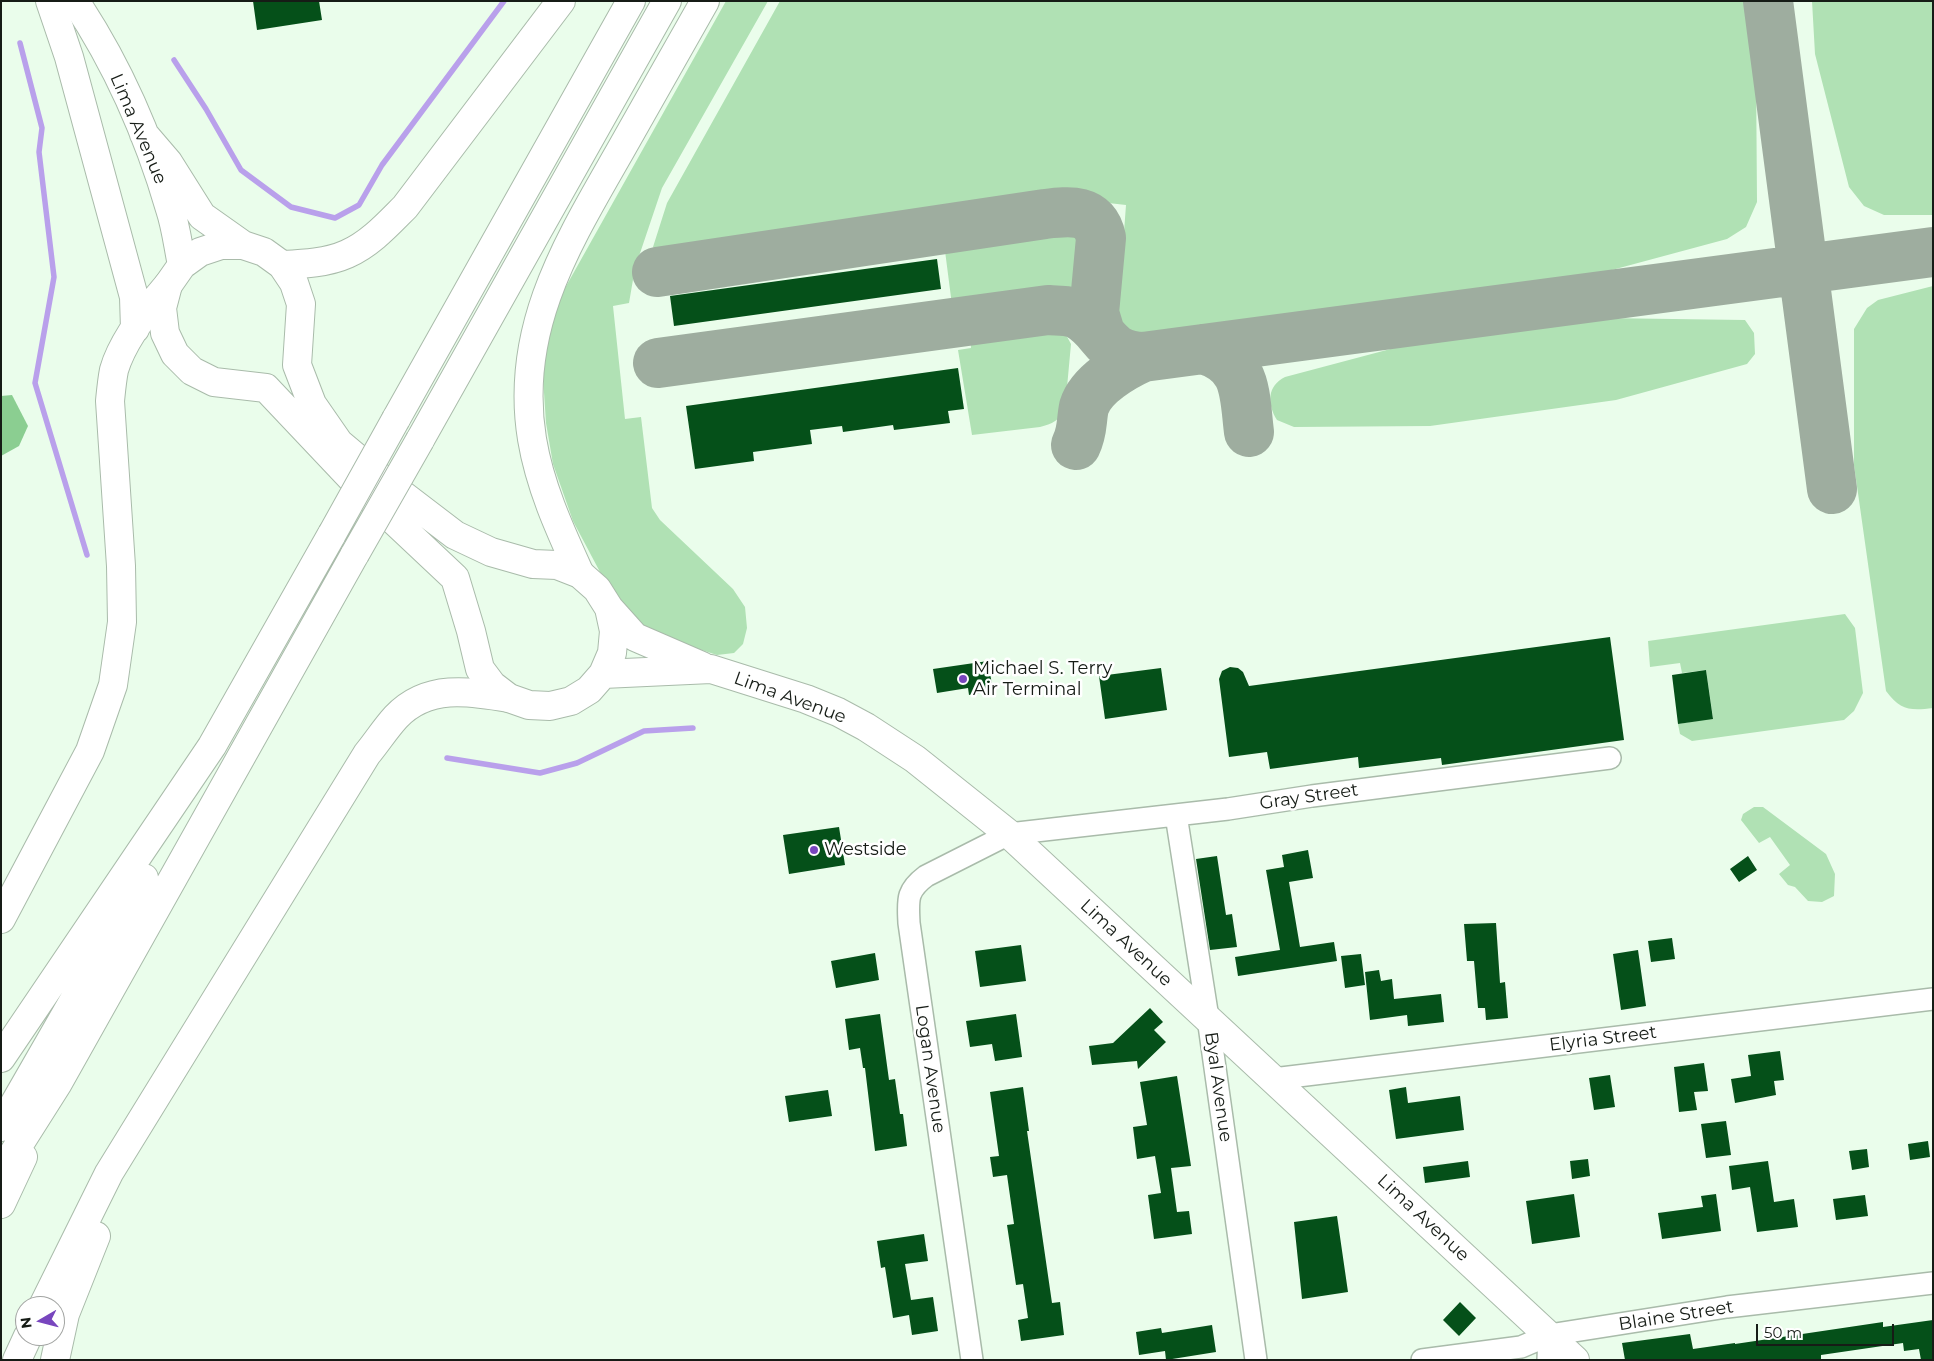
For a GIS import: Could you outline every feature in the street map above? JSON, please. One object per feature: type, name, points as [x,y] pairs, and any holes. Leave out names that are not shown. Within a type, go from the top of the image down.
[{"type":"main road","points":[[50,1],[69,57],[134,297],[135,329]]},
{"type":"main road","name":"Lima Avenue","points":[[75,1],[110,62],[144,134],[171,210],[175,275]]},
{"type":"main road","points":[[282,265],[309,264],[347,254],[379,233],[405,207],[561,1]]},
{"type":"main road","points":[[1,1058],[212,746],[631,1]]},
{"type":"main road","points":[[1,1173],[58,1083],[667,1]]},
{"type":"main road","points":[[580,574],[540,479],[532,438],[529,400],[532,353],[542,306],[555,271],[584,214],[705,1]]},
{"type":"main road","points":[[144,134],[168,162],[202,216],[243,245],[264,252],[282,265],[294,283],[301,304],[297,365],[312,404],[339,443],[383,480],[455,535],[491,552],[533,564],[558,565],[580,574],[597,589],[609,608],[634,638],[711,669]]},
{"type":"main road","points":[[1,920],[90,751],[112,685],[122,622],[121,566],[110,401],[114,370],[150,305],[175,275],[200,252],[221,245],[243,245]]},
{"type":"main road","points":[[175,275],[162,308],[165,332],[175,354],[192,371],[214,382],[266,388],[370,498],[455,578],[480,669],[492,685],[509,698]]},
{"type":"main road","points":[[48,1296],[109,1173],[367,754],[396,717],[412,703],[431,695],[448,692],[472,691],[509,698],[529,705],[550,706],[571,701],[589,690],[603,674],[612,653],[614,630],[609,608]]},
{"type":"main road","name":"Lima Avenue","points":[[603,674],[711,669],[806,699],[838,712],[866,727],[915,759],[1009,834],[1208,1018],[1548,1348],[1575,1360]]},
{"type":"main road","points":[[1,1127],[188,801],[212,746]]},
{"type":"main road","points":[[1,1204],[58,1083]]},
{"type":"main road","points":[[55,1360],[65,1314],[101,1222],[158,1096]]},
{"type":"main road","points":[[18,1360],[24,1346]]},
{"type":"street","name":"Gray Street","points":[[1009,834],[1176,815],[1610,758]]},
{"type":"street","name":"Byal Avenue","points":[[1176,815],[1208,1018],[1256,1360]]},
{"type":"street","name":"Logan Avenue","points":[[972,1360],[909,923],[909,895],[915,884],[926,876],[1009,834]]},
{"type":"street","name":"Elyria Street","points":[[1273,1079],[1933,999]]},
{"type":"street","name":"Blaine Street","points":[[1422,1360],[1521,1347],[1548,1348],[1727,1307],[1933,1284]]},
{"type":"green space","points":[[726,1],[768,1],[662,188],[635,268],[629,303],[613,306],[625,419],[641,417],[652,508],[660,520],[733,589],[745,607],[747,628],[743,644],[734,653],[717,655],[653,634],[635,623],[609,589],[573,521],[553,464],[546,423],[543,377],[547,339],[560,297]]},
{"type":"green space","points":[[780,1],[1747,1],[1756,68],[1757,202],[1746,227],[1727,239],[1597,274],[1136,338],[1126,330],[1118,313],[1126,205],[1073,199],[666,254],[657,251],[653,247],[667,203]]},
{"type":"green space","points":[[1812,1],[1933,1],[1933,215],[1884,215],[1864,206],[1849,187],[1815,54]]},
{"type":"green space","points":[[1072,225],[1079,227],[1080,231],[1080,262],[1076,284],[1065,298],[953,313],[944,243]]},
{"type":"green space","points":[[1933,286],[1933,708],[1912,709],[1901,706],[1886,691],[1854,465],[1854,329],[1867,308],[1878,300]]},
{"type":"green space","points":[[1601,318],[1745,320],[1754,333],[1755,354],[1747,364],[1616,400],[1430,426],[1294,427],[1277,420],[1270,402],[1270,396],[1275,385],[1285,377],[1413,343]]},
{"type":"green space","points":[[1054,325],[1064,331],[1071,344],[1065,409],[1061,416],[1052,423],[1040,427],[972,435],[958,350],[971,348],[970,336]]},
{"type":"green space","points":[[12,395],[28,426],[19,446],[1,456],[1,396]]},
{"type":"green space","points":[[1845,614],[1855,628],[1863,693],[1854,711],[1844,720],[1692,741],[1680,734],[1678,724],[1713,718],[1706,670],[1682,673],[1680,663],[1650,667],[1648,641]]},
{"type":"green space","points":[[1754,807],[1763,807],[1826,854],[1835,874],[1834,896],[1822,902],[1808,901],[1795,887],[1788,885],[1779,874],[1790,865],[1770,837],[1759,843],[1741,820],[1743,814]]},
{"type":"building","points":[[253,1],[319,1],[322,20],[257,30]]},
{"type":"building","points":[[937,259],[941,289],[674,326],[670,296]]},
{"type":"building","points":[[958,368],[964,409],[948,411],[950,423],[894,430],[893,425],[843,432],[842,426],[810,430],[812,444],[753,452],[754,461],[695,469],[686,406]]},
{"type":"building","points":[[1610,637],[1624,740],[1442,765],[1441,758],[1359,768],[1358,757],[1270,769],[1267,752],[1229,757],[1219,679],[1222,671],[1230,667],[1238,668],[1243,672],[1249,686]]},
{"type":"building","name":"Michael S. Terry Air Terminal","points":[[988,661],[993,691],[969,695],[968,688],[937,693],[933,669]]},
{"type":"building","points":[[1161,668],[1167,710],[1105,719],[1099,676]]},
{"type":"building","points":[[1706,670],[1713,719],[1678,724],[1672,675]]},
{"type":"building","name":"Westside","points":[[839,827],[845,865],[789,874],[783,835]]},
{"type":"building","points":[[1308,850],[1313,878],[1289,882],[1300,947],[1334,942],[1337,961],[1238,976],[1235,957],[1280,950],[1266,870],[1284,867],[1282,855]]},
{"type":"building","points":[[1217,856],[1226,915],[1232,914],[1237,947],[1210,950],[1196,859]]},
{"type":"building","points":[[1748,856],[1757,870],[1739,882],[1730,869]]},
{"type":"building","points":[[1496,923],[1500,983],[1505,982],[1508,1018],[1486,1020],[1485,1008],[1478,1008],[1474,961],[1467,961],[1464,924]]},
{"type":"building","points":[[1672,938],[1675,959],[1651,962],[1648,941]]},
{"type":"building","points":[[1021,945],[1026,981],[980,987],[975,951]]},
{"type":"building","points":[[1638,950],[1646,1006],[1621,1010],[1613,954]]},
{"type":"building","points":[[875,953],[879,980],[836,988],[831,961]]},
{"type":"building","points":[[1361,954],[1365,985],[1345,988],[1341,956]]},
{"type":"building","points":[[1379,970],[1381,981],[1392,979],[1394,999],[1441,994],[1444,1022],[1408,1026],[1407,1015],[1370,1020],[1365,972]]},
{"type":"building","points":[[1150,1008],[1163,1022],[1154,1030],[1166,1042],[1138,1069],[1137,1061],[1092,1065],[1089,1046],[1113,1043]]},
{"type":"building","points":[[880,1014],[889,1080],[895,1079],[900,1114],[903,1114],[907,1146],[875,1151],[865,1068],[863,1068],[860,1048],[849,1050],[845,1019]]},
{"type":"building","points":[[1016,1014],[1022,1057],[995,1061],[992,1044],[970,1047],[966,1021]]},
{"type":"building","points":[[1780,1051],[1784,1080],[1774,1081],[1776,1095],[1735,1103],[1731,1079],[1751,1076],[1748,1055]]},
{"type":"building","points":[[1704,1063],[1708,1091],[1694,1092],[1697,1110],[1679,1112],[1674,1067]]},
{"type":"building","points":[[1610,1075],[1615,1107],[1594,1110],[1589,1078]]},
{"type":"building","points":[[1177,1076],[1191,1166],[1171,1168],[1177,1212],[1189,1211],[1192,1234],[1154,1239],[1148,1195],[1161,1193],[1155,1156],[1137,1159],[1133,1127],[1147,1125],[1140,1082]]},
{"type":"building","points":[[1023,1087],[1029,1131],[1027,1131],[1052,1303],[1060,1302],[1064,1335],[1021,1341],[1018,1320],[1028,1318],[1023,1284],[1016,1285],[1007,1225],[1014,1224],[1007,1175],[993,1177],[990,1157],[999,1156],[990,1092]]},
{"type":"building","points":[[1406,1087],[1408,1103],[1460,1096],[1464,1130],[1396,1139],[1389,1090]]},
{"type":"building","points":[[828,1090],[832,1116],[789,1122],[785,1096]]},
{"type":"building","points":[[1726,1121],[1731,1155],[1706,1158],[1701,1124]]},
{"type":"building","points":[[1928,1141],[1930,1157],[1910,1160],[1908,1144]]},
{"type":"building","points":[[1867,1149],[1869,1167],[1852,1170],[1849,1151]]},
{"type":"building","points":[[1588,1159],[1590,1176],[1572,1179],[1570,1161]]},
{"type":"building","points":[[1468,1161],[1470,1177],[1425,1183],[1423,1167]]},
{"type":"building","points":[[1768,1161],[1774,1202],[1794,1199],[1798,1227],[1757,1232],[1750,1187],[1732,1190],[1729,1166]]},
{"type":"building","points":[[1574,1194],[1580,1237],[1532,1244],[1526,1201]]},
{"type":"building","points":[[1716,1194],[1721,1231],[1662,1239],[1658,1213],[1703,1207],[1701,1196]]},
{"type":"building","points":[[1865,1195],[1868,1216],[1836,1220],[1833,1199]]},
{"type":"building","points":[[1337,1216],[1348,1292],[1302,1299],[1294,1222]]},
{"type":"building","points":[[924,1234],[928,1261],[905,1264],[911,1300],[933,1297],[938,1331],[912,1335],[909,1315],[893,1318],[885,1267],[881,1268],[877,1241]]},
{"type":"building","points":[[1460,1302],[1476,1318],[1459,1336],[1443,1320]]},
{"type":"building","points":[[1933,1320],[1933,1360],[1921,1360],[1919,1349],[1904,1351],[1903,1343],[1821,1355],[1821,1360],[1625,1360],[1622,1343],[1690,1334],[1693,1349],[1883,1322],[1883,1327]]},
{"type":"building","points":[[1212,1325],[1216,1352],[1166,1360],[1165,1351],[1139,1355],[1136,1332],[1161,1328],[1162,1333]]},
{"type":"waterway","points":[[174,60],[206,109],[241,170],[291,207],[335,218],[359,205],[382,165],[504,1]]},
{"type":"waterway","points":[[20,43],[42,128],[39,152],[54,277],[35,383],[87,555]]},
{"type":"waterway","points":[[447,758],[540,773],[577,763],[644,731],[693,728]]},
{"type":"taxiway","points":[[1768,1],[1832,489]]},
{"type":"taxiway","points":[[657,272],[1045,214],[1072,212],[1087,216],[1093,221],[1098,228],[1101,238],[1094,313],[1100,333]]},
{"type":"taxiway","points":[[658,363],[1048,310],[1075,313],[1088,321],[1106,341],[1120,352],[1143,357],[1933,252]]},
{"type":"taxiway","points":[[1203,349],[1218,355],[1236,371],[1244,392],[1249,432]]},
{"type":"taxiway","points":[[1076,445],[1081,431],[1084,407],[1093,391],[1100,383],[1117,371],[1143,357]]},
{"type":"place","name":"Michael S. Terry Air Terminal","points":[[963,679]]},
{"type":"place","name":"Westside","points":[[814,850]]}]
